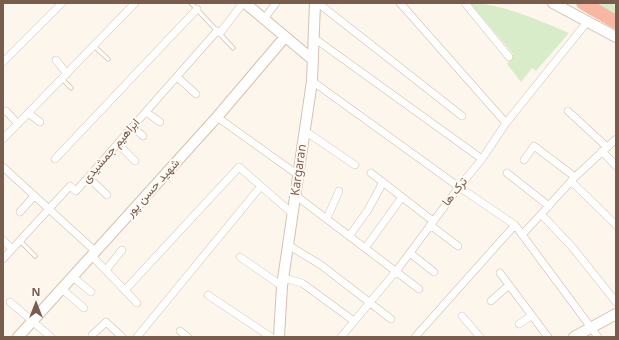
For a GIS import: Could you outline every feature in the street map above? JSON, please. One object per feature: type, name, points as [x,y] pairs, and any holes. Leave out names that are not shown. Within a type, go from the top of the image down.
[{"type":"highway","points":[[583,3],[616,22]]},
{"type":"street","points":[[3,62],[62,3]]},
{"type":"street","points":[[3,139],[135,3]]},
{"type":"street","points":[[244,3],[313,60]]},
{"type":"street","name":"ابراهیم جمشیدی","points":[[3,259],[70,186],[76,191],[244,3]]},
{"type":"street","points":[[264,19],[276,3]]},
{"type":"street","points":[[317,3],[462,116]]},
{"type":"street","name":"Kargaran","points":[[279,337],[283,282],[312,80],[317,3]]},
{"type":"street","points":[[400,3],[506,123]]},
{"type":"street","points":[[465,3],[509,57]]},
{"type":"street","points":[[553,3],[616,37]]},
{"type":"street","points":[[55,159],[197,9]]},
{"type":"street","name":"ترک ها","points":[[340,337],[370,304],[397,270],[459,187],[482,159],[506,123],[587,22]]},
{"type":"street","name":"شهید حسن پور","points":[[18,337],[216,117],[285,37]]},
{"type":"street","points":[[314,38],[482,159]]},
{"type":"street","points":[[56,60],[64,76]]},
{"type":"street","points":[[177,77],[196,94]]},
{"type":"street","points":[[312,80],[459,187],[515,225],[598,337]]},
{"type":"street","points":[[6,111],[18,124]]},
{"type":"street","points":[[568,111],[605,149],[616,166]]},
{"type":"street","points":[[146,112],[160,122]]},
{"type":"street","points":[[28,113],[40,122]]},
{"type":"street","points":[[216,117],[298,175]]},
{"type":"street","points":[[132,127],[143,136]]},
{"type":"street","points":[[305,131],[355,165]]},
{"type":"street","points":[[522,235],[573,179],[616,139]]},
{"type":"street","points":[[118,144],[135,161]]},
{"type":"street","points":[[524,160],[534,146],[573,179],[616,225]]},
{"type":"street","points":[[3,167],[49,209],[94,254],[106,270],[137,303]]},
{"type":"street","points":[[125,290],[239,167],[293,214]]},
{"type":"street","points":[[371,173],[402,197],[458,246]]},
{"type":"street","points":[[507,173],[549,206]]},
{"type":"street","points":[[88,177],[106,195]]},
{"type":"street","points":[[350,235],[368,210],[383,182]]},
{"type":"street","points":[[137,337],[261,186]]},
{"type":"street","points":[[327,218],[339,191]]},
{"type":"street","points":[[295,195],[397,270],[419,289]]},
{"type":"street","points":[[20,212],[34,196]]},
{"type":"street","points":[[366,247],[402,197]]},
{"type":"street","points":[[541,214],[573,248],[616,302]]},
{"type":"street","points":[[415,337],[515,225]]},
{"type":"street","points":[[3,240],[12,249]]},
{"type":"street","points":[[288,245],[320,265],[391,319]]},
{"type":"street","points":[[106,270],[122,250]]},
{"type":"street","points":[[410,253],[434,272]]},
{"type":"street","points":[[240,257],[283,282],[302,283],[354,321]]},
{"type":"street","points":[[500,273],[548,337]]},
{"type":"street","points":[[73,277],[91,292]]},
{"type":"street","points":[[491,300],[509,285]]},
{"type":"street","points":[[62,289],[84,308]]},
{"type":"street","points":[[208,294],[271,337]]},
{"type":"street","points":[[10,302],[52,337]]},
{"type":"street","points":[[574,337],[616,314]]},
{"type":"street","points":[[462,316],[480,337]]},
{"type":"street","points":[[519,324],[531,316]]},
{"type":"street","points":[[92,335],[106,322],[122,337]]},
{"type":"street","points":[[180,331],[188,337]]},
{"type":"lane","points":[[191,3],[233,48]]},
{"type":"lane","points":[[94,46],[108,59]]},
{"type":"lane","points":[[64,76],[71,88]]},
{"type":"lane","points":[[20,240],[35,256]]},
{"type":"green space","points":[[470,3],[507,9],[569,33],[536,71],[532,68],[521,82],[507,64],[513,54]]},
{"type":"green space","points":[[595,3],[611,3],[616,6],[616,15]]}]
